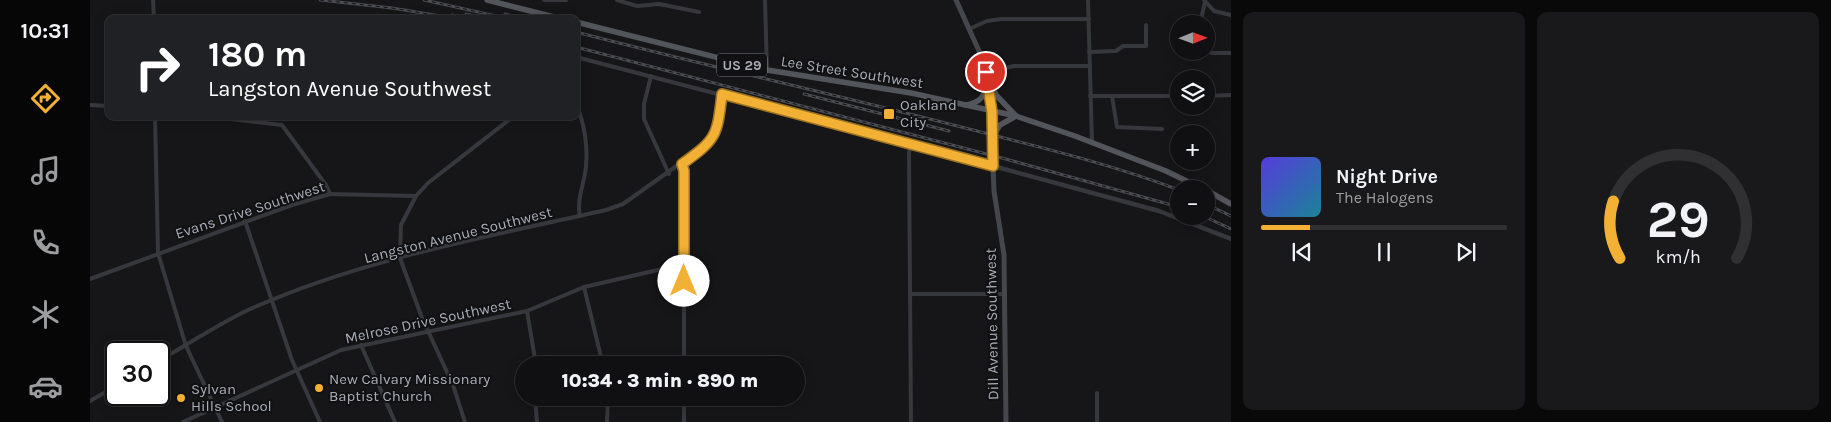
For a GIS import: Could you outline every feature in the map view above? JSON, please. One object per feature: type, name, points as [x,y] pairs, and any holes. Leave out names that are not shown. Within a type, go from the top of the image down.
[{"type":"main road","points":[[487,0],[546,15]]},
{"type":"main road","name":"Dill Avenue Southwest","points":[[956,0],[986,72],[992,112],[995,204],[1004,255],[1006,422]]},
{"type":"main road","name":"Lee Street Southwest","points":[[580,23],[767,70],[911,92],[959,105],[1016,116],[1092,142],[1186,180]]},
{"type":"main road","points":[[959,105],[980,100],[986,92],[988,80]]},
{"type":"main road","points":[[988,80],[997,96],[1016,116],[1000,125],[993,136]]},
{"type":"main road","name":"Lee Street Southwest","points":[[1215,195],[1231,204]]},
{"type":"street","points":[[153,0],[154,15]]},
{"type":"street","points":[[544,0],[566,0]]},
{"type":"street","points":[[618,0],[637,6],[659,4],[699,12]]},
{"type":"street","points":[[765,0],[767,70]]},
{"type":"street","points":[[1088,0],[1092,142]]},
{"type":"street","points":[[1204,1],[1214,11],[1231,15]]},
{"type":"street","points":[[1202,15],[1204,1]]},
{"type":"street","points":[[969,29],[987,21],[1001,19],[1089,19]]},
{"type":"street","points":[[1089,52],[1116,51],[1123,46],[1146,46],[1146,25]]},
{"type":"street","points":[[1215,53],[1231,53]]},
{"type":"street","points":[[580,58],[1159,211],[1231,239]]},
{"type":"street","points":[[986,72],[1014,66],[1090,66]]},
{"type":"street","points":[[651,76],[644,104],[644,119],[668,174]]},
{"type":"street","name":"Langston Avenue Southwest","points":[[170,355],[231,319],[273,301],[400,258],[580,216],[623,204],[704,148],[714,137],[718,124],[722,94]]},
{"type":"street","points":[[1090,96],[1170,96]]},
{"type":"street","points":[[1112,96],[1117,127],[1162,129]]},
{"type":"street","points":[[1215,96],[1231,96]]},
{"type":"street","points":[[90,105],[105,106]]},
{"type":"street","points":[[580,116],[584,129],[586,165],[578,208],[580,216]]},
{"type":"street","points":[[155,120],[158,253],[186,346],[222,422]]},
{"type":"street","points":[[239,120],[282,125],[326,185],[330,194]]},
{"type":"street","points":[[465,422],[453,385],[428,333],[400,258],[401,226],[416,196],[428,183],[509,120]]},
{"type":"street","points":[[911,144],[909,154],[911,422]]},
{"type":"street","points":[[682,164],[684,171],[684,356]]},
{"type":"street","name":"Evans Drive Southwest","points":[[90,279],[245,221],[330,194],[416,196]]},
{"type":"street","points":[[245,221],[296,369],[320,422]]},
{"type":"street","name":"Melrose Drive Southwest","points":[[183,422],[341,350],[527,311],[584,287],[684,264]]},
{"type":"street","points":[[584,287],[601,356]]},
{"type":"street","points":[[910,294],[1005,294]]},
{"type":"street","points":[[527,311],[534,356]]},
{"type":"street","points":[[361,345],[395,422]]},
{"type":"street","points":[[90,401],[105,392]]},
{"type":"street","points":[[1097,393],[1097,422]]},
{"type":"street","points":[[536,406],[537,422]]},
{"type":"street","points":[[607,422],[608,406]]},
{"type":"street","points":[[684,406],[684,422]]},
{"type":"railway","points":[[320,0],[435,15]]},
{"type":"railway","points":[[424,0],[492,15]]},
{"type":"railway","points":[[466,14],[470,15]]},
{"type":"railway","points":[[580,33],[1048,149],[1170,187]]},
{"type":"railway","points":[[580,48],[1002,158],[1170,205]]},
{"type":"railway","points":[[804,94],[949,131]]},
{"type":"railway","points":[[1215,208],[1231,216]]},
{"type":"railway","points":[[1215,222],[1231,229]]},
{"type":"place","name":"Oakland City","points":[[889,114]]},
{"type":"place","name":"New Calvary Missionary Baptist Church","points":[[319,388]]},
{"type":"place","name":"Sylvan Hills School","points":[[181,398]]},
{"type":"route","points":[[684,281],[684,167],[682,164],[704,148],[714,137],[718,124],[722,94],[993,166],[992,112],[986,72]]}]
